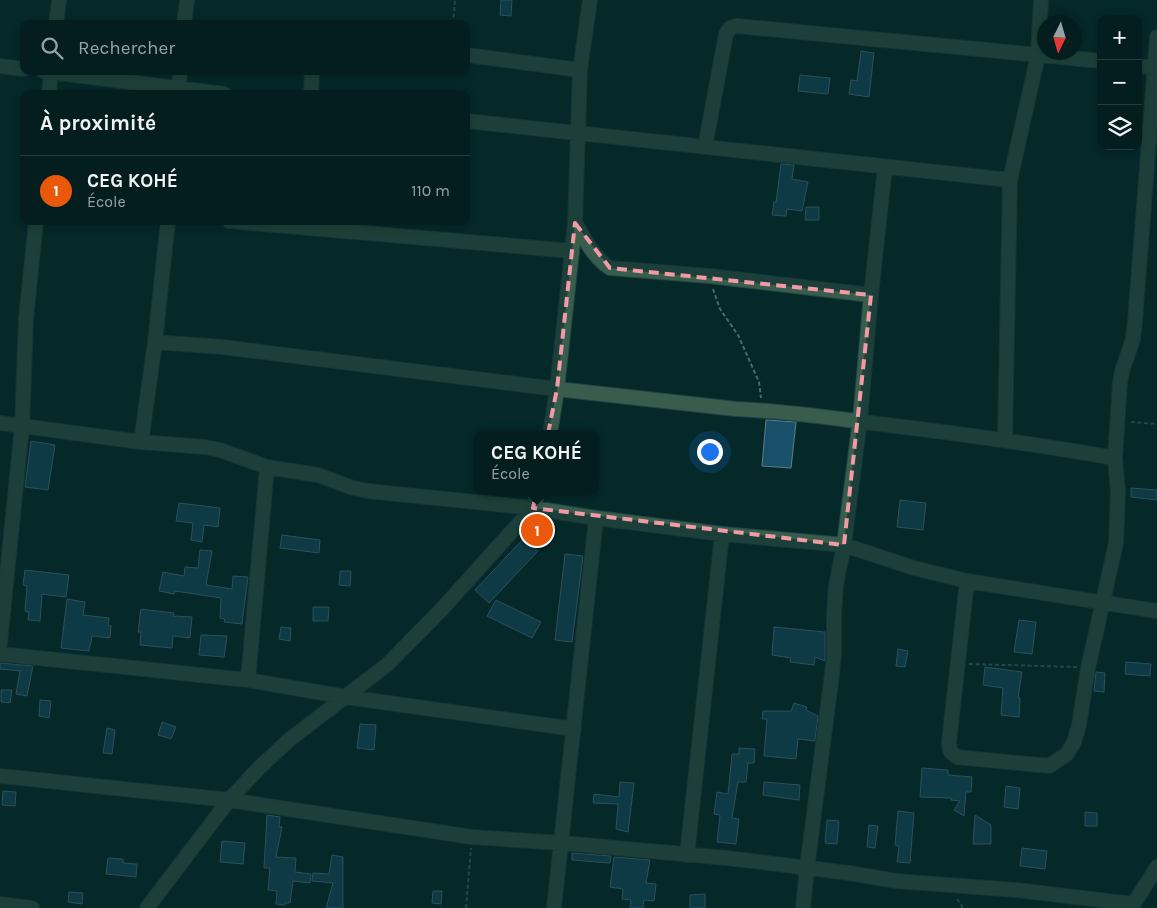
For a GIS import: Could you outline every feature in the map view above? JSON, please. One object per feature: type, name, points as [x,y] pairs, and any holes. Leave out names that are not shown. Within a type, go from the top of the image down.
[{"type":"street","points":[[56,20],[59,0]]},
{"type":"street","points":[[184,20],[187,0]]},
{"type":"street","points":[[551,430],[558,390],[575,223],[580,70],[590,0]]},
{"type":"street","points":[[1041,15],[1042,0]]},
{"type":"street","points":[[705,147],[726,34],[730,28],[737,26],[1037,55]]},
{"type":"street","points":[[967,580],[949,742],[950,751],[957,757],[1050,766],[1067,754],[1074,742],[1079,725],[1088,668],[1116,543],[1118,492],[1115,458],[1122,371],[1133,339],[1152,191],[1157,37]]},
{"type":"street","points":[[470,56],[580,70]]},
{"type":"street","points":[[1005,440],[1010,180],[1037,59]]},
{"type":"street","points":[[1082,59],[1097,61]]},
{"type":"street","points":[[0,66],[20,68]]},
{"type":"street","points":[[1142,66],[1156,68]]},
{"type":"street","points":[[48,75],[49,90]]},
{"type":"street","points":[[73,75],[194,90]]},
{"type":"street","points":[[179,88],[180,75]]},
{"type":"street","points":[[311,90],[312,75]]},
{"type":"street","points":[[470,121],[1010,180]]},
{"type":"street","points":[[804,908],[806,868],[832,674],[835,595],[844,545],[860,420],[871,294],[886,167]]},
{"type":"street","points":[[575,223],[596,255],[610,268],[710,276],[871,294]]},
{"type":"street","points":[[0,643],[22,426],[26,319],[36,225]]},
{"type":"street","points":[[141,442],[155,342],[168,225]]},
{"type":"street","points":[[302,225],[572,251]]},
{"type":"street","points":[[155,342],[222,347],[558,390],[860,420],[1005,440],[1115,458]]},
{"type":"street","points":[[0,422],[141,442],[205,447],[220,450],[267,467],[318,475],[353,488],[368,491],[533,508],[722,534],[844,545],[914,568],[967,580],[1157,611]]},
{"type":"street","points":[[248,680],[267,467]]},
{"type":"street","points":[[147,908],[228,800],[282,747],[388,664],[441,610],[533,508],[537,495]]},
{"type":"street","points":[[554,908],[596,518]]},
{"type":"street","points":[[686,855],[722,534]]},
{"type":"street","points":[[0,654],[248,680],[346,697],[574,728]]},
{"type":"street","points":[[0,776],[228,800],[472,837],[686,855],[806,868],[896,881],[1016,890],[1132,906],[1157,867]]},
{"type":"street","points":[[0,904],[32,908]]},
{"type":"path","points":[[453,20],[455,0]]},
{"type":"path","points":[[710,276],[720,309],[738,335],[759,382],[762,410]]},
{"type":"path","points":[[1118,421],[1157,424]]},
{"type":"path","points":[[957,663],[1088,668]]},
{"type":"path","points":[[466,908],[472,837]]},
{"type":"highlighted area","points":[[575,223],[610,268],[871,295],[844,545],[533,508],[557,389]]},
{"type":"building","points":[[501,0],[512,0],[511,16],[500,15]]},
{"type":"building","points":[[861,51],[874,53],[869,97],[849,94],[851,80],[857,81]]},
{"type":"building","points":[[800,75],[830,78],[828,94],[798,91]]},
{"type":"building","points":[[781,164],[794,165],[792,179],[808,182],[802,211],[787,209],[786,216],[772,215],[774,202],[776,202]]},
{"type":"building","points":[[806,207],[819,207],[819,220],[805,220]]},
{"type":"building","points":[[766,420],[796,422],[791,468],[762,466]]},
{"type":"building","points":[[31,441],[55,445],[48,490],[25,487]]},
{"type":"building","points":[[1131,488],[1157,490],[1157,500],[1131,497]]},
{"type":"building","points":[[900,500],[926,503],[923,530],[897,527]]},
{"type":"building","points":[[179,503],[220,508],[218,527],[204,525],[202,542],[191,540],[193,523],[176,521]]},
{"type":"building","points":[[282,535],[320,540],[319,553],[280,548]]},
{"type":"building","points":[[524,538],[538,551],[489,603],[475,590]]},
{"type":"building","points":[[200,550],[212,551],[206,585],[232,589],[233,576],[248,577],[242,624],[224,622],[225,619],[220,618],[221,598],[175,591],[174,594],[159,591],[163,572],[184,576],[185,567],[198,568]]},
{"type":"building","points":[[565,554],[583,556],[572,642],[555,640]]},
{"type":"building","points":[[25,570],[69,575],[66,597],[42,594],[40,621],[28,620],[29,612],[25,611],[27,586],[23,585]]},
{"type":"building","points":[[340,571],[351,571],[350,586],[339,585]]},
{"type":"building","points":[[67,599],[85,602],[83,615],[109,618],[108,625],[111,626],[110,638],[92,636],[89,651],[61,648]]},
{"type":"building","points":[[496,600],[541,622],[532,638],[487,616]]},
{"type":"building","points":[[313,607],[329,607],[328,621],[313,621]]},
{"type":"building","points":[[141,609],[174,613],[173,616],[192,617],[190,638],[173,636],[172,648],[140,645],[141,632],[138,632]]},
{"type":"building","points":[[1019,620],[1036,622],[1032,654],[1014,652]]},
{"type":"building","points":[[281,627],[291,628],[290,641],[279,639]]},
{"type":"building","points":[[774,627],[825,632],[825,661],[815,657],[814,665],[790,662],[791,658],[772,655]]},
{"type":"building","points":[[201,635],[227,636],[224,657],[199,655]]},
{"type":"building","points":[[898,649],[908,651],[905,667],[896,666]]},
{"type":"building","points":[[1126,662],[1151,664],[1150,676],[1125,674]]},
{"type":"building","points":[[0,663],[33,666],[27,696],[16,694],[20,671],[0,669]]},
{"type":"building","points":[[985,667],[1022,672],[1018,698],[1020,698],[1019,717],[1001,715],[1003,688],[983,685]]},
{"type":"building","points":[[1096,672],[1105,673],[1104,692],[1094,691]]},
{"type":"building","points":[[1,690],[12,690],[10,703],[1,702]]},
{"type":"building","points":[[40,700],[51,701],[49,718],[39,716]]},
{"type":"building","points":[[794,703],[807,707],[806,710],[818,716],[815,741],[798,739],[796,759],[764,756],[767,719],[762,719],[763,711],[791,711]]},
{"type":"building","points":[[162,722],[176,727],[171,739],[158,735]]},
{"type":"building","points":[[360,724],[376,725],[374,750],[357,748]]},
{"type":"building","points":[[107,728],[115,730],[112,754],[103,753]]},
{"type":"building","points":[[739,748],[755,749],[754,763],[748,763],[746,782],[738,782],[732,818],[739,819],[736,844],[717,842],[720,815],[714,814],[717,792],[728,794],[732,754],[739,754]]},
{"type":"building","points":[[922,768],[948,770],[948,775],[972,777],[971,792],[966,792],[964,816],[954,810],[960,801],[951,800],[951,798],[920,797]]},
{"type":"building","points":[[620,782],[634,783],[628,832],[616,829],[618,804],[593,803],[594,794],[619,797]]},
{"type":"building","points":[[764,782],[800,785],[799,800],[763,795]]},
{"type":"building","points":[[1006,786],[1020,788],[1018,809],[1004,807]]},
{"type":"building","points":[[3,791],[16,792],[15,806],[2,805]]},
{"type":"building","points":[[898,811],[914,813],[910,863],[897,862],[899,846],[895,845]]},
{"type":"building","points":[[1085,812],[1097,813],[1097,826],[1085,826]]},
{"type":"building","points":[[267,815],[280,817],[279,827],[282,827],[276,857],[296,858],[295,872],[311,874],[310,883],[293,881],[290,903],[285,903],[285,905],[276,904],[277,891],[268,890],[270,868],[264,868]]},
{"type":"building","points":[[975,815],[991,825],[991,844],[973,844]]},
{"type":"building","points":[[827,820],[839,821],[837,844],[825,843]]},
{"type":"building","points":[[869,825],[878,826],[875,848],[867,847]]},
{"type":"building","points":[[222,841],[245,843],[243,864],[220,862]]},
{"type":"building","points":[[1022,848],[1047,851],[1045,869],[1020,866]]},
{"type":"building","points":[[572,853],[611,856],[610,863],[572,860]]},
{"type":"building","points":[[332,855],[343,857],[343,908],[326,908],[333,883],[312,881],[313,873],[329,874]]},
{"type":"building","points":[[614,857],[650,860],[646,883],[656,884],[654,901],[644,900],[643,908],[630,908],[631,900],[622,899],[623,889],[610,887]]},
{"type":"building","points":[[108,858],[123,859],[123,863],[137,864],[136,877],[106,874]]},
{"type":"building","points":[[433,891],[442,891],[441,904],[432,903]]},
{"type":"building","points":[[69,892],[83,893],[82,904],[68,902]]},
{"type":"building","points":[[705,894],[705,908],[690,908],[690,895]]},
{"type":"place","name":"CEG KOHÉ","points":[[537,530]]}]
